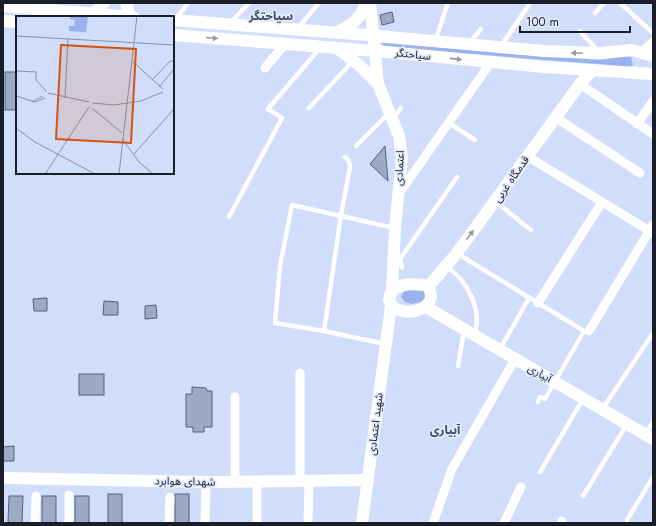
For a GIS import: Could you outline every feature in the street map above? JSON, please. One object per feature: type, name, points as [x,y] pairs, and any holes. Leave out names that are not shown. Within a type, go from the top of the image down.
[{"type":"street","points":[[93,14],[104,3]]},
{"type":"street","points":[[126,3],[131,16]]},
{"type":"street","points":[[336,32],[346,28],[358,20],[366,3]]},
{"type":"street","points":[[174,20],[374,36],[370,3]]},
{"type":"street","points":[[370,3],[379,28],[397,38]]},
{"type":"street","points":[[4,6],[72,8],[93,14],[118,16]]},
{"type":"street","name":"سیاحتگر","points":[[174,35],[376,51],[544,67],[653,74]]},
{"type":"street","name":"سیاحتگر","points":[[374,36],[544,52],[601,53],[632,50],[648,54]]},
{"type":"street","name":"اعتمادی","points":[[374,36],[378,84],[395,113],[402,158],[395,228],[399,263],[389,300],[396,309]]},
{"type":"street","points":[[266,68],[285,44]]},
{"type":"street","points":[[639,73],[653,44]]},
{"type":"street","points":[[337,48],[378,84]]},
{"type":"street","points":[[544,52],[544,67]]},
{"type":"street","points":[[397,196],[490,62]]},
{"type":"street","name":"قدمگاه غربی","points":[[428,287],[457,253],[555,117],[592,70]]},
{"type":"street","points":[[580,84],[653,134]]},
{"type":"street","points":[[637,124],[653,101]]},
{"type":"street","points":[[555,117],[640,173]]},
{"type":"street","points":[[527,156],[602,202],[652,230],[586,331]]},
{"type":"street","points":[[538,303],[602,202]]},
{"type":"street","points":[[392,290],[397,287],[410,284],[424,285],[428,287],[432,297],[426,307],[396,309]]},
{"type":"street","name":"آبیاری","points":[[426,307],[649,437]]},
{"type":"street","name":"شهید اعتمادی","points":[[362,523],[388,324],[396,309]]},
{"type":"street","points":[[433,523],[452,468],[516,359]]},
{"type":"street","points":[[300,373],[304,481],[308,523]]},
{"type":"street","points":[[235,482],[236,397]]},
{"type":"street","name":"شهدای هوابرد","points":[[3,478],[206,482],[368,480]]},
{"type":"street","points":[[257,523],[258,481]]},
{"type":"street","points":[[204,523],[206,482]]},
{"type":"street","points":[[504,523],[521,487]]},
{"type":"street","points":[[69,495],[69,523]]},
{"type":"street","points":[[35,523],[36,496]]},
{"type":"street","points":[[169,523],[170,497]]},
{"type":"lane","points":[[174,20],[188,3]]},
{"type":"lane","points":[[230,24],[249,3]]},
{"type":"lane","points":[[296,30],[319,3]]},
{"type":"lane","points":[[435,41],[448,3]]},
{"type":"lane","points":[[500,48],[530,3]]},
{"type":"lane","points":[[595,13],[604,3]]},
{"type":"lane","points":[[620,3],[653,33]]},
{"type":"lane","points":[[468,45],[481,30]]},
{"type":"lane","points":[[580,31],[601,53]]},
{"type":"lane","points":[[229,217],[282,118],[268,109],[321,47]]},
{"type":"lane","points":[[309,108],[353,61]]},
{"type":"lane","points":[[438,131],[459,108]]},
{"type":"lane","points":[[356,146],[395,113]]},
{"type":"lane","points":[[449,123],[475,140]]},
{"type":"lane","points":[[324,331],[341,216],[350,167],[349,161],[345,157]]},
{"type":"lane","points":[[399,263],[457,177]]},
{"type":"lane","points":[[495,202],[531,230]]},
{"type":"lane","points":[[385,344],[324,331],[275,323],[280,266],[292,205],[395,228]]},
{"type":"lane","points":[[457,253],[529,298],[586,331],[545,400],[540,397],[538,402]]},
{"type":"lane","points":[[446,266],[454,272],[474,301],[478,320],[469,332],[458,366]]},
{"type":"lane","points":[[500,350],[529,298]]},
{"type":"lane","points":[[602,409],[653,333]]},
{"type":"lane","points":[[540,472],[583,398]]},
{"type":"lane","points":[[649,437],[653,422]]},
{"type":"lane","points":[[583,496],[627,424]]},
{"type":"lane","points":[[627,520],[653,477]]},
{"type":"shaded area","points":[[383,43],[598,60],[631,57],[633,65],[628,68],[622,68],[610,65],[382,47]]},
{"type":"shaded area","points":[[413,288],[423,289],[426,294],[424,301],[412,304],[405,302],[401,297],[404,291]]},
{"type":"building","points":[[392,12],[394,22],[382,25],[380,15]]},
{"type":"building","points":[[5,72],[16,72],[16,110],[5,110]]},
{"type":"building","points":[[385,146],[388,181],[370,164]]},
{"type":"building","points":[[47,298],[47,311],[34,311],[33,299]]},
{"type":"building","points":[[104,301],[118,302],[118,315],[103,315]]},
{"type":"building","points":[[156,305],[157,318],[145,319],[145,306]]},
{"type":"building","points":[[79,374],[104,374],[104,395],[79,395]]},
{"type":"building","points":[[192,387],[206,388],[207,391],[212,391],[212,427],[204,427],[204,432],[193,432],[193,427],[186,427],[186,394],[192,394]]},
{"type":"building","points":[[14,446],[14,461],[3,461],[3,447]]},
{"type":"building","points":[[108,494],[122,494],[122,523],[108,523]]},
{"type":"building","points":[[175,494],[189,494],[189,523],[175,523]]},
{"type":"building","points":[[9,496],[23,496],[22,523],[8,523]]},
{"type":"building","points":[[42,496],[56,496],[56,523],[42,523]]},
{"type":"building","points":[[75,496],[89,496],[89,523],[75,523]]},
{"type":"district","name":"سیاحتگر","points":[[271,16]]},
{"type":"district","name":"آبیاری","points":[[445,430]]}]
